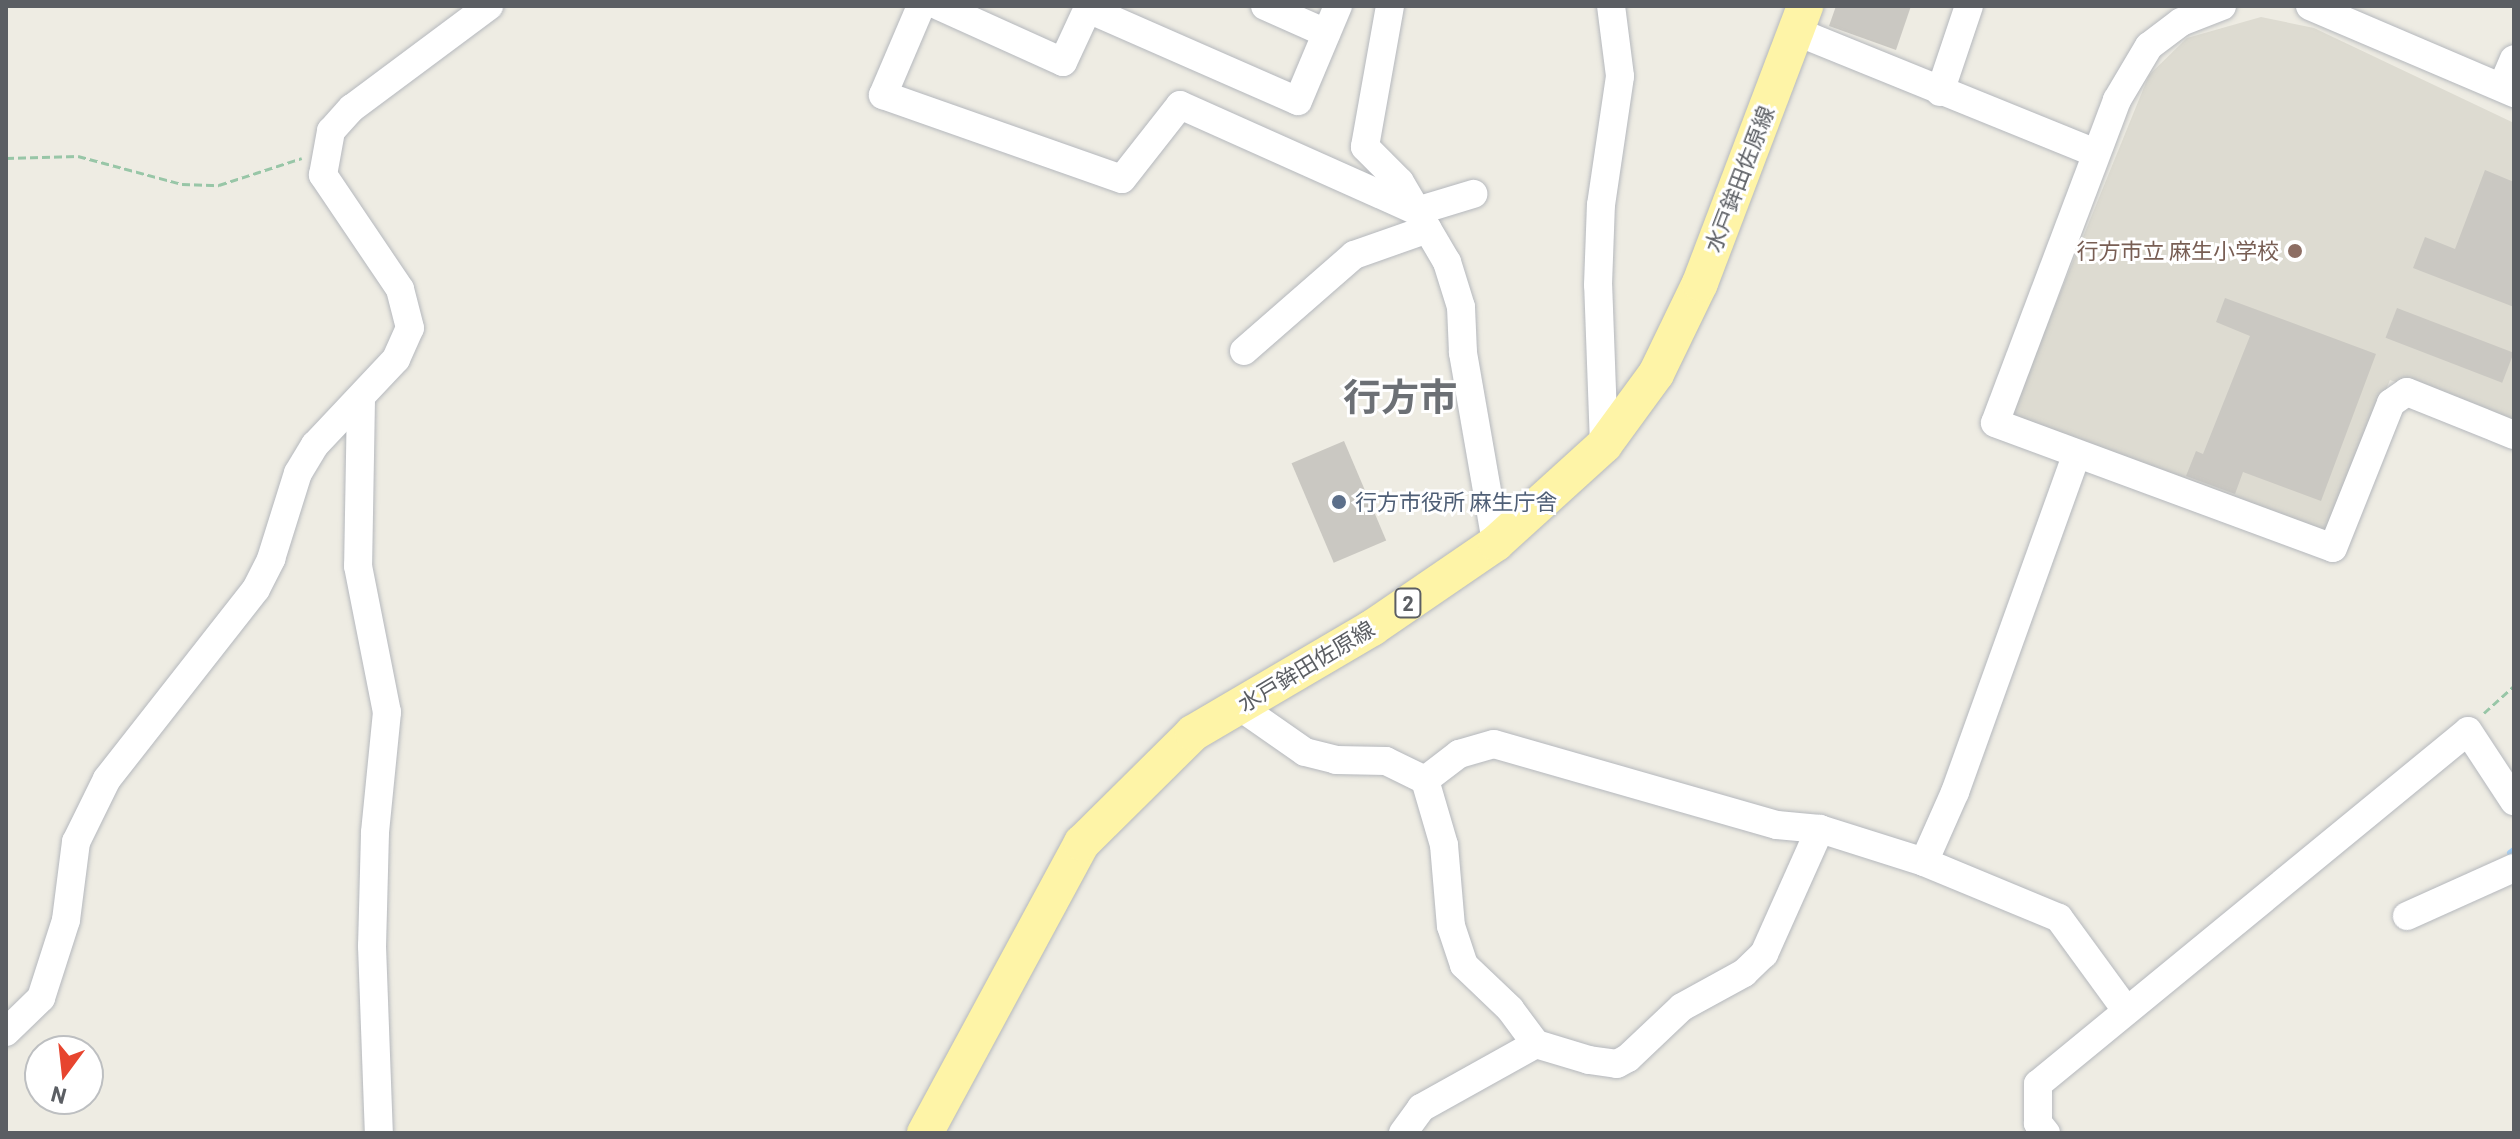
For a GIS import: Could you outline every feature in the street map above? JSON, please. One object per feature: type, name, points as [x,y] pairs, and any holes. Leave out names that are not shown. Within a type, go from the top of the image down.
[{"type":"main road","name":"水戸鉾田佐原線","points":[[925,1133],[1082,843],[1193,733],[1372,628],[1496,543],[1604,445],[1656,374],[1700,283],[1800,18]]},
{"type":"street","points":[[6,1032],[41,998],[66,920],[76,842],[107,779],[256,589],[271,559],[298,473],[315,445],[396,359],[410,328],[400,289],[323,175],[331,131],[352,108],[489,6]]},
{"type":"street","points":[[921,6],[883,95],[1122,179],[1180,105],[1422,220]]},
{"type":"street","points":[[939,6],[1063,62],[1088,8],[1298,101],[1338,6]]},
{"type":"street","points":[[1265,6],[1326,33]]},
{"type":"street","points":[[1390,6],[1365,147],[1400,182],[1447,262],[1461,307],[1463,353],[1496,543]]},
{"type":"street","points":[[1604,445],[1598,285],[1601,205],[1620,76],[1611,6]]},
{"type":"street","points":[[1940,92],[1969,6]]},
{"type":"street","points":[[2222,6],[2181,22],[2149,46],[2117,100],[1995,423],[2333,548],[2391,403],[2407,392],[2514,435]]},
{"type":"street","points":[[2310,6],[2508,90],[2514,59]]},
{"type":"street","points":[[1800,18],[1940,92],[2096,153]]},
{"type":"street","points":[[1244,351],[1354,255],[1473,194]]},
{"type":"street","points":[[361,399],[358,566],[387,712],[375,833],[372,932],[379,1133]]},
{"type":"street","points":[[1924,862],[1955,792],[2077,454]]},
{"type":"street","points":[[1239,706],[1305,752],[1336,760],[1386,761],[1425,780],[1444,845],[1451,926],[1464,965],[1510,1009],[1536,1044],[1617,1064],[1682,1007],[1744,973],[1764,954],[1820,829]]},
{"type":"street","points":[[2046,1133],[2038,1123],[2038,1084],[2468,731],[2514,801]]},
{"type":"street","points":[[1425,780],[1459,754],[1494,744],[1777,825],[1820,829],[1924,862],[2059,918],[2126,1010]]},
{"type":"street","points":[[2407,916],[2514,868]]},
{"type":"street","points":[[1403,1133],[1421,1108],[1536,1044]]},
{"type":"path","points":[[6,158],[78,156],[182,184],[219,185],[325,151]]},
{"type":"path","points":[[2468,731],[2514,686]]},
{"type":"shaded area","name":"行方市立 麻生小学校","points":[[2261,17],[2314,28],[2514,123],[2514,424],[2390,380],[2323,545],[2008,421],[2149,75],[2187,38]]},
{"type":"building","points":[[1836,6],[1911,6],[1896,50],[1829,26]]},
{"type":"building","points":[[2485,170],[2514,182],[2514,307],[2413,268],[2425,237],[2455,249]]},
{"type":"building","points":[[2225,298],[2376,354],[2321,501],[2243,472],[2235,494],[2186,476],[2196,451],[2203,454],[2250,336],[2216,322]]},
{"type":"building","points":[[2397,308],[2514,353],[2502,383],[2386,338]]},
{"type":"building","name":"行方市役所 麻生庁舎","points":[[1344,441],[1386,540],[1334,563],[1292,463]]},
{"type":"waterway","points":[[2510,853],[2514,850]]},
{"type":"place","name":"行方市立 麻生小学校","points":[[2295,251]]},
{"type":"place","name":"行方市役所 麻生庁舎","points":[[1339,502]]},
{"type":"district","name":"行方市","points":[[1400,397]]}]
